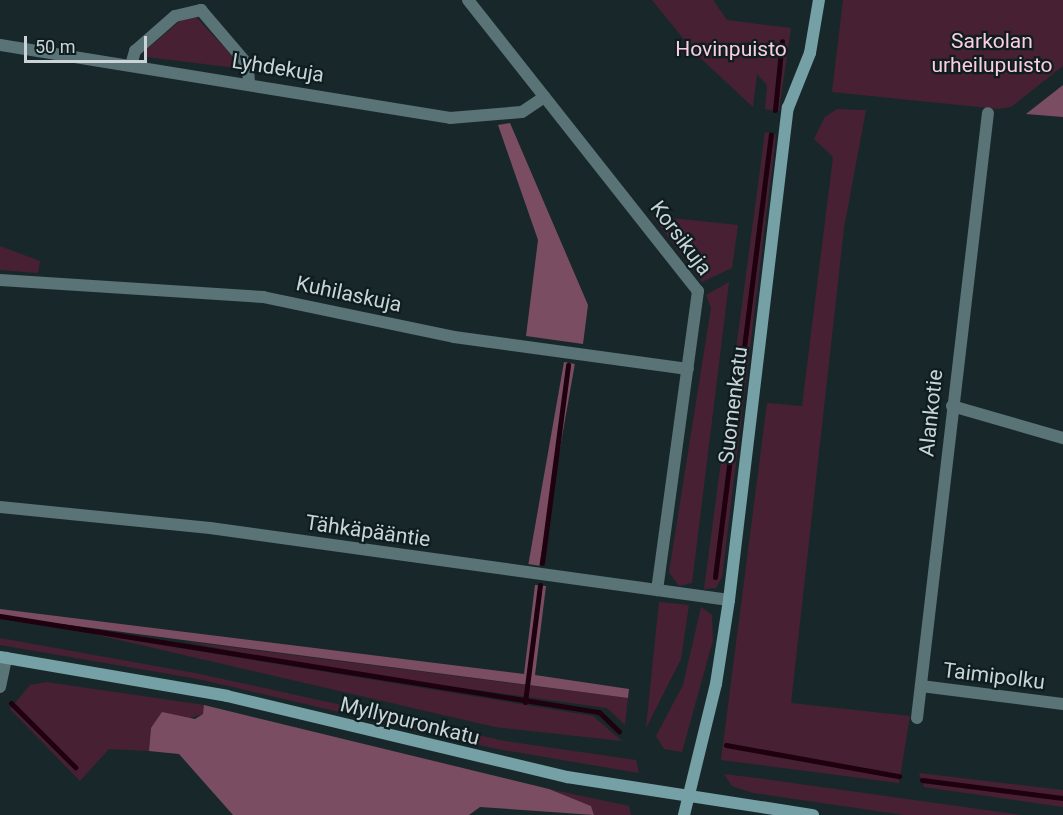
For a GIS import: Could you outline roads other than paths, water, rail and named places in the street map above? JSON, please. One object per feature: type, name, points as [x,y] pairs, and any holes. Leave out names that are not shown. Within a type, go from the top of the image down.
[{"type":"street","name":"Korsikuja","points":[[468,0],[698,291],[657,590]]},
{"type":"street","name":"Suomenkatu","points":[[684,815],[692,796],[729,600],[787,116],[810,53],[819,0]]},
{"type":"street","points":[[131,65],[135,51],[175,15],[201,10],[248,65],[249,83]]},
{"type":"street","name":"Lyhdekuja","points":[[0,45],[466,119],[522,112],[544,97]]},
{"type":"street","name":"Alankotie","points":[[917,718],[988,113]]},
{"type":"street","name":"Kuhilaskuja","points":[[0,280],[263,297],[454,337],[688,369]]},
{"type":"street","points":[[952,406],[1063,438]]},
{"type":"street","name":"Tähkäpääntie","points":[[0,507],[210,528],[729,600]]},
{"type":"street","points":[[0,687],[3,657]]},
{"type":"street","name":"Myllypuronkatu","points":[[3,657],[198,690],[499,763],[813,815]]},
{"type":"street","name":"Taimipolku","points":[[921,686],[1063,704]]},
{"type":"waterway","points":[[775,110],[782,41]]},
{"type":"waterway","points":[[715,577],[771,135]]},
{"type":"waterway","points":[[542,563],[568,365]]},
{"type":"waterway","points":[[525,702],[540,585]]},
{"type":"waterway","points":[[0,616],[599,712],[619,731]]},
{"type":"waterway","points":[[11,703],[75,767]]},
{"type":"waterway","points":[[726,745],[899,776]]},
{"type":"waterway","points":[[922,780],[1063,798]]},
{"type":"park label","name":"Hovinpuisto","points":[[731,49]]},
{"type":"park label","name":"Sarkolan urheilupuisto","points":[[992,53]]}]
